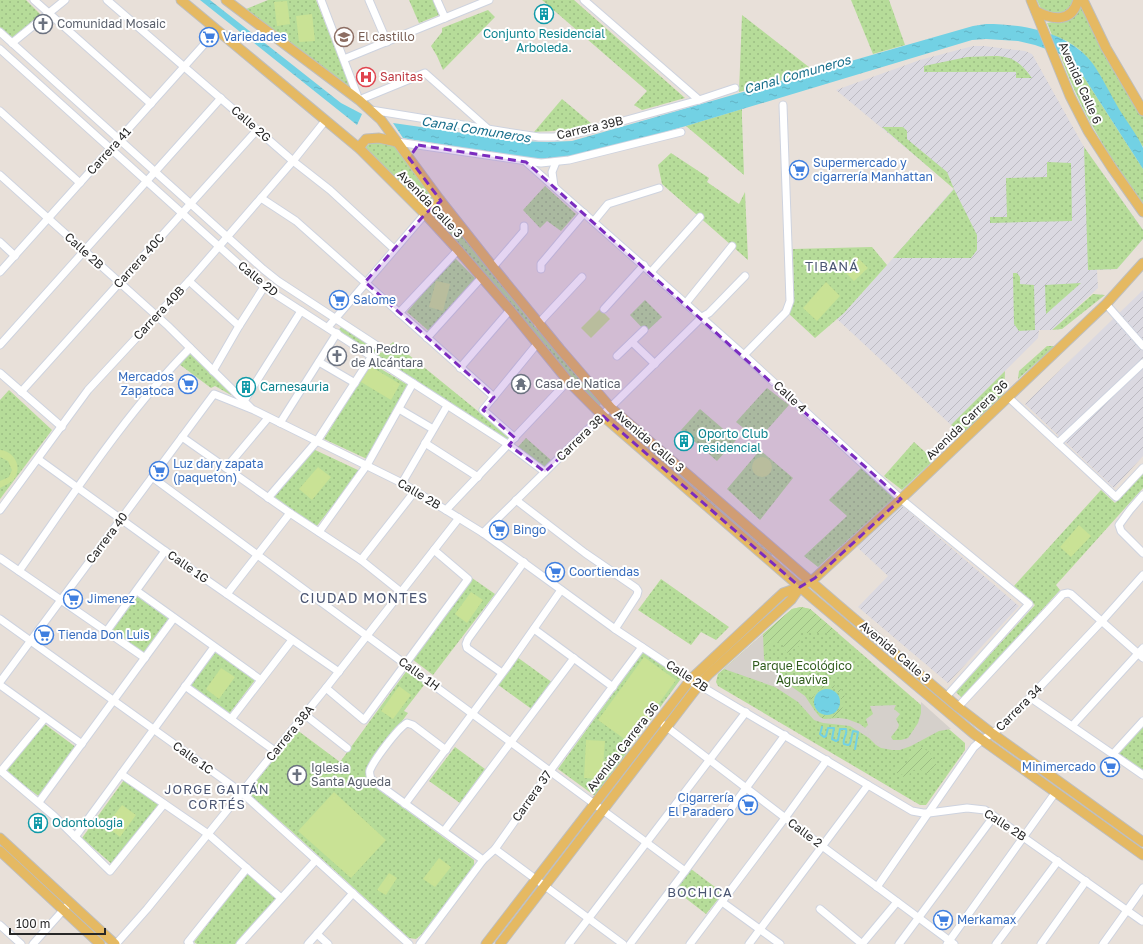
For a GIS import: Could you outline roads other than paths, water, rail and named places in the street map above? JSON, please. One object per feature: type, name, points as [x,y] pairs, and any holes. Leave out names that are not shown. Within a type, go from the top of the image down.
[{"type":"main road","name":"Avenida Calle 3","points":[[181,0],[360,149],[425,214],[458,250],[510,310],[568,381],[603,416],[800,587],[982,740],[1143,855]]},
{"type":"main road","name":"Avenida Calle 3","points":[[226,0],[360,100],[381,120],[440,200],[538,324],[610,408],[958,707],[1143,842]]},
{"type":"main road","name":"Avenida Calle 6","points":[[1031,0],[1070,96],[1088,131],[1143,212]]},
{"type":"main road","points":[[1038,15],[1052,18],[1065,17],[1075,9],[1078,0]]},
{"type":"main road","points":[[1083,0],[1106,48],[1143,112]]},
{"type":"main road","points":[[360,149],[361,145],[366,139],[379,138],[397,142]]},
{"type":"main road","points":[[425,214],[434,209],[440,200]]},
{"type":"main road","name":"Avenida Carrera 36","points":[[486,944],[691,679],[783,593],[800,587],[815,578],[901,499],[1106,304],[1143,263]]},
{"type":"main road","name":"Avenida Carrera 36","points":[[500,944],[699,684],[790,600],[800,587]]},
{"type":"main road","points":[[747,626],[755,633]]},
{"type":"main road","points":[[913,683],[920,675]]},
{"type":"main road","points":[[0,838],[67,906],[100,944]]},
{"type":"main road","points":[[0,851],[115,944]]},
{"type":"street","points":[[34,0],[151,104]]},
{"type":"street","points":[[12,43],[50,14],[65,0]]},
{"type":"street","name":"Calle 2G","points":[[107,0],[293,161],[330,190],[394,249]]},
{"type":"street","points":[[320,0],[360,100],[425,73],[487,129]]},
{"type":"street","points":[[369,0],[387,42]]},
{"type":"street","points":[[437,0],[445,18]]},
{"type":"street","points":[[344,59],[445,18],[480,2],[489,0]]},
{"type":"street","points":[[584,0],[698,100]]},
{"type":"street","name":"Carrera 41","points":[[0,272],[217,30]]},
{"type":"street","name":"Calle 2D","points":[[0,32],[226,237],[278,281],[379,347]]},
{"type":"street","name":"Calle 2D","points":[[0,49],[264,287],[509,445],[545,472]]},
{"type":"street","name":"Carrera 39B","points":[[371,110],[539,137],[554,137],[568,136],[698,100],[735,88]]},
{"type":"street","points":[[0,345],[221,98]]},
{"type":"street","points":[[744,355],[786,312],[788,307],[789,293],[783,105]]},
{"type":"street","points":[[0,112],[80,183]]},
{"type":"street","name":"Carrera 40B","points":[[0,510],[88,390],[189,281],[293,161],[325,121]]},
{"type":"street","name":"Carrera 40C","points":[[21,392],[257,130]]},
{"type":"street","points":[[397,142],[541,163],[569,160],[681,132]]},
{"type":"street","points":[[409,158],[413,149],[418,145]]},
{"type":"street","name":"Calle 4","points":[[526,162],[686,302],[901,499],[1029,604],[946,697]]},
{"type":"street","points":[[554,186],[552,172],[556,162]]},
{"type":"street","name":"Calle 2B","points":[[0,176],[156,315],[254,410]]},
{"type":"street","points":[[594,221],[608,204],[659,188]]},
{"type":"street","points":[[260,198],[296,221],[494,397]]},
{"type":"street","points":[[541,269],[542,264],[584,213]]},
{"type":"street","points":[[328,327],[365,282],[425,214]]},
{"type":"street","points":[[651,272],[700,217]]},
{"type":"street","points":[[493,267],[524,232],[524,226]]},
{"type":"street","points":[[0,242],[15,256]]},
{"type":"street","points":[[686,302],[732,246]]},
{"type":"street","points":[[399,313],[458,250]]},
{"type":"street","points":[[604,309],[644,265]]},
{"type":"street","name":"Carrera 38","points":[[483,532],[603,416],[702,317],[709,313],[745,276]]},
{"type":"street","points":[[427,338],[482,277]]},
{"type":"street","points":[[538,324],[582,277]]},
{"type":"street","points":[[189,281],[239,326]]},
{"type":"street","points":[[213,371],[264,287]]},
{"type":"street","points":[[1106,304],[1143,346]]},
{"type":"street","points":[[460,368],[510,310]]},
{"type":"street","points":[[244,400],[301,311]]},
{"type":"street","points":[[617,356],[644,330]]},
{"type":"street","points":[[280,423],[337,333]]},
{"type":"street","points":[[632,342],[655,364]]},
{"type":"street","points":[[515,438],[483,410],[538,344]]},
{"type":"street","points":[[19,571],[128,421],[174,364],[190,348]]},
{"type":"street","points":[[268,498],[317,441],[372,356]]},
{"type":"street","points":[[319,362],[355,382]]},
{"type":"street","points":[[1058,443],[1143,364]]},
{"type":"street","points":[[0,374],[62,427]]},
{"type":"street","points":[[446,510],[568,381]]},
{"type":"street","points":[[319,532],[367,465],[413,384]]},
{"type":"street","name":"Calle 2B","points":[[214,394],[254,410],[402,483],[483,532],[616,629],[691,679],[912,810],[923,813],[967,808],[985,810],[1142,921]]},
{"type":"street","name":"Carrera 40","points":[[0,682],[214,394]]},
{"type":"street","points":[[1008,397],[1116,497],[1143,468]]},
{"type":"street","points":[[402,483],[447,406]]},
{"type":"street","points":[[399,409],[433,429]]},
{"type":"street","points":[[226,468],[268,418]]},
{"type":"street","points":[[182,437],[268,498],[361,560],[401,592]]},
{"type":"street","points":[[425,443],[478,477]]},
{"type":"street","name":"Calle 1G","points":[[38,459],[165,551],[339,672]]},
{"type":"street","name":"Calle 1H","points":[[152,477],[685,871]]},
{"type":"street","points":[[361,560],[415,491]]},
{"type":"street","points":[[1143,495],[1120,523],[1119,528],[1143,553]]},
{"type":"street","points":[[516,500],[636,588],[638,591],[637,595],[616,629]]},
{"type":"street","points":[[227,594],[290,513]]},
{"type":"street","name":"Carrera 38A","points":[[115,944],[208,834],[339,672],[459,518]]},
{"type":"street","points":[[326,688],[364,720],[468,579],[434,550]]},
{"type":"street","points":[[106,632],[165,551]]},
{"type":"street","points":[[0,558],[144,658]]},
{"type":"street","points":[[502,673],[468,648],[466,644],[468,639],[524,562]]},
{"type":"street","name":"Carrera 34","points":[[877,887],[972,751],[982,740],[1003,726],[1031,698],[1143,575]]},
{"type":"street","points":[[405,804],[446,750],[561,590]]},
{"type":"street","points":[[137,591],[261,680]]},
{"type":"street","points":[[958,707],[1063,594],[1071,594],[1142,653],[1072,726]]},
{"type":"street","points":[[39,802],[174,618]]},
{"type":"street","name":"Calle 1C","points":[[0,619],[241,792],[409,944]]},
{"type":"street","points":[[534,629],[613,687]]},
{"type":"street","points":[[231,719],[292,640]]},
{"type":"street","points":[[75,837],[214,646]]},
{"type":"street","name":"Carrera 37","points":[[420,944],[483,860],[495,849],[550,771],[642,647]]},
{"type":"street","points":[[444,831],[574,658]]},
{"type":"street","points":[[0,685],[82,744]]},
{"type":"street","points":[[185,686],[275,751]]},
{"type":"street","points":[[1031,698],[1143,775]]},
{"type":"street","points":[[570,944],[746,712]]},
{"type":"street","points":[[304,714],[347,748]]},
{"type":"street","points":[[45,718],[1,771],[39,802],[110,871],[164,804]]},
{"type":"street","name":"Calle 2","points":[[658,721],[918,917],[950,943]]},
{"type":"street","points":[[1113,754],[1143,721]]},
{"type":"street","points":[[446,750],[413,725],[407,723],[402,726],[389,741],[370,769],[369,775],[371,779],[483,860]]},
{"type":"street","points":[[630,944],[747,789],[785,735]]},
{"type":"street","points":[[690,944],[827,760]]},
{"type":"street","points":[[121,774],[208,834],[282,898]]},
{"type":"street","points":[[749,944],[868,784]]},
{"type":"street","points":[[950,943],[1055,793]]},
{"type":"street","points":[[899,944],[994,816]]},
{"type":"street","points":[[495,849],[623,944]]},
{"type":"street","points":[[240,944],[316,860]]},
{"type":"street","points":[[996,944],[1058,861]]},
{"type":"street","points":[[189,943],[247,868]]},
{"type":"street","points":[[1041,944],[1086,881]]},
{"type":"street","points":[[1103,944],[1143,888]]},
{"type":"street","points":[[308,944],[353,893]]},
{"type":"street","points":[[722,902],[780,944]]},
{"type":"street","points":[[820,909],[862,944],[897,902]]},
{"type":"street","points":[[33,944],[67,906]]},
{"type":"street","points":[[0,925],[21,944]]},
{"type":"street","points":[[317,934],[328,944]]},
{"type":"water","points":[[200,0],[210,0],[341,103],[362,114],[357,125]]},
{"type":"water","points":[[1001,24],[1030,28],[1045,32],[1072,44],[1083,53],[1093,64],[1142,145],[1143,169],[1080,71],[1060,54],[1035,45],[1018,41],[986,39],[972,40],[686,126],[586,154],[562,158],[548,159],[516,157],[403,138],[393,123],[518,141],[572,141],[973,26]]},
{"type":"water","points":[[827,689],[837,692],[840,702],[837,712],[827,715],[817,712],[814,702],[817,692]]},
{"type":"waterway","points":[[822,727],[820,734],[824,737],[826,736],[828,728],[834,728],[832,739],[836,741],[838,740],[840,729],[846,729],[844,744],[848,745],[850,744],[853,731],[858,732],[855,749]]},
{"type":"place","name":"Conjunto Residencial Arboleda.","points":[[544,14]]},
{"type":"place","name":"Comunidad Mosaic","points":[[43,24]]},
{"type":"place","name":"Variedades","points":[[209,37]]},
{"type":"place","name":"El castillo","points":[[344,37]]},
{"type":"place","name":"Sanitas","points":[[366,77]]},
{"type":"place","name":"Supermercado y cigarrería Manhattan","points":[[799,170]]},
{"type":"place","name":"Salome","points":[[339,300]]},
{"type":"place","name":"San Pedro de Alcántara","points":[[337,356]]},
{"type":"place","name":"Mercados Zapatoca","points":[[188,384]]},
{"type":"place","name":"Casa de Natica","points":[[521,384]]},
{"type":"place","name":"Carnesauria","points":[[246,387]]},
{"type":"place","name":"Oporto Club residencial","points":[[684,441]]},
{"type":"place","name":"Luz dary zapata (paqueton)","points":[[159,471]]},
{"type":"place","name":"Bingo","points":[[499,530]]},
{"type":"place","name":"Coortiendas","points":[[555,572]]},
{"type":"place","name":"Jimenez","points":[[73,599]]},
{"type":"place","name":"Tienda Don Luis","points":[[44,635]]},
{"type":"place","name":"Minimercado","points":[[1110,767]]},
{"type":"place","name":"Iglesia Santa Agueda","points":[[297,775]]},
{"type":"place","name":"Cigarrería El Paradero","points":[[748,805]]},
{"type":"place","name":"Odontologia","points":[[38,823]]},
{"type":"place","name":"Merkamax","points":[[943,920]]},
{"type":"district","name":"TIBANÁ","points":[[832,266]]},
{"type":"district","name":"CIUDAD MONTES","points":[[364,598]]},
{"type":"district","name":"JORGE GAITÁN CORTÉS","points":[[217,796]]},
{"type":"district","name":"BOCHICA","points":[[700,892]]},
{"type":"water label","name":"Canal Comuneros","points":[[797,74]]},
{"type":"water label","name":"Canal Comuneros","points":[[476,129]]},
{"type":"park label","name":"Parque Ecológico Aguaviva","points":[[802,673]]}]
